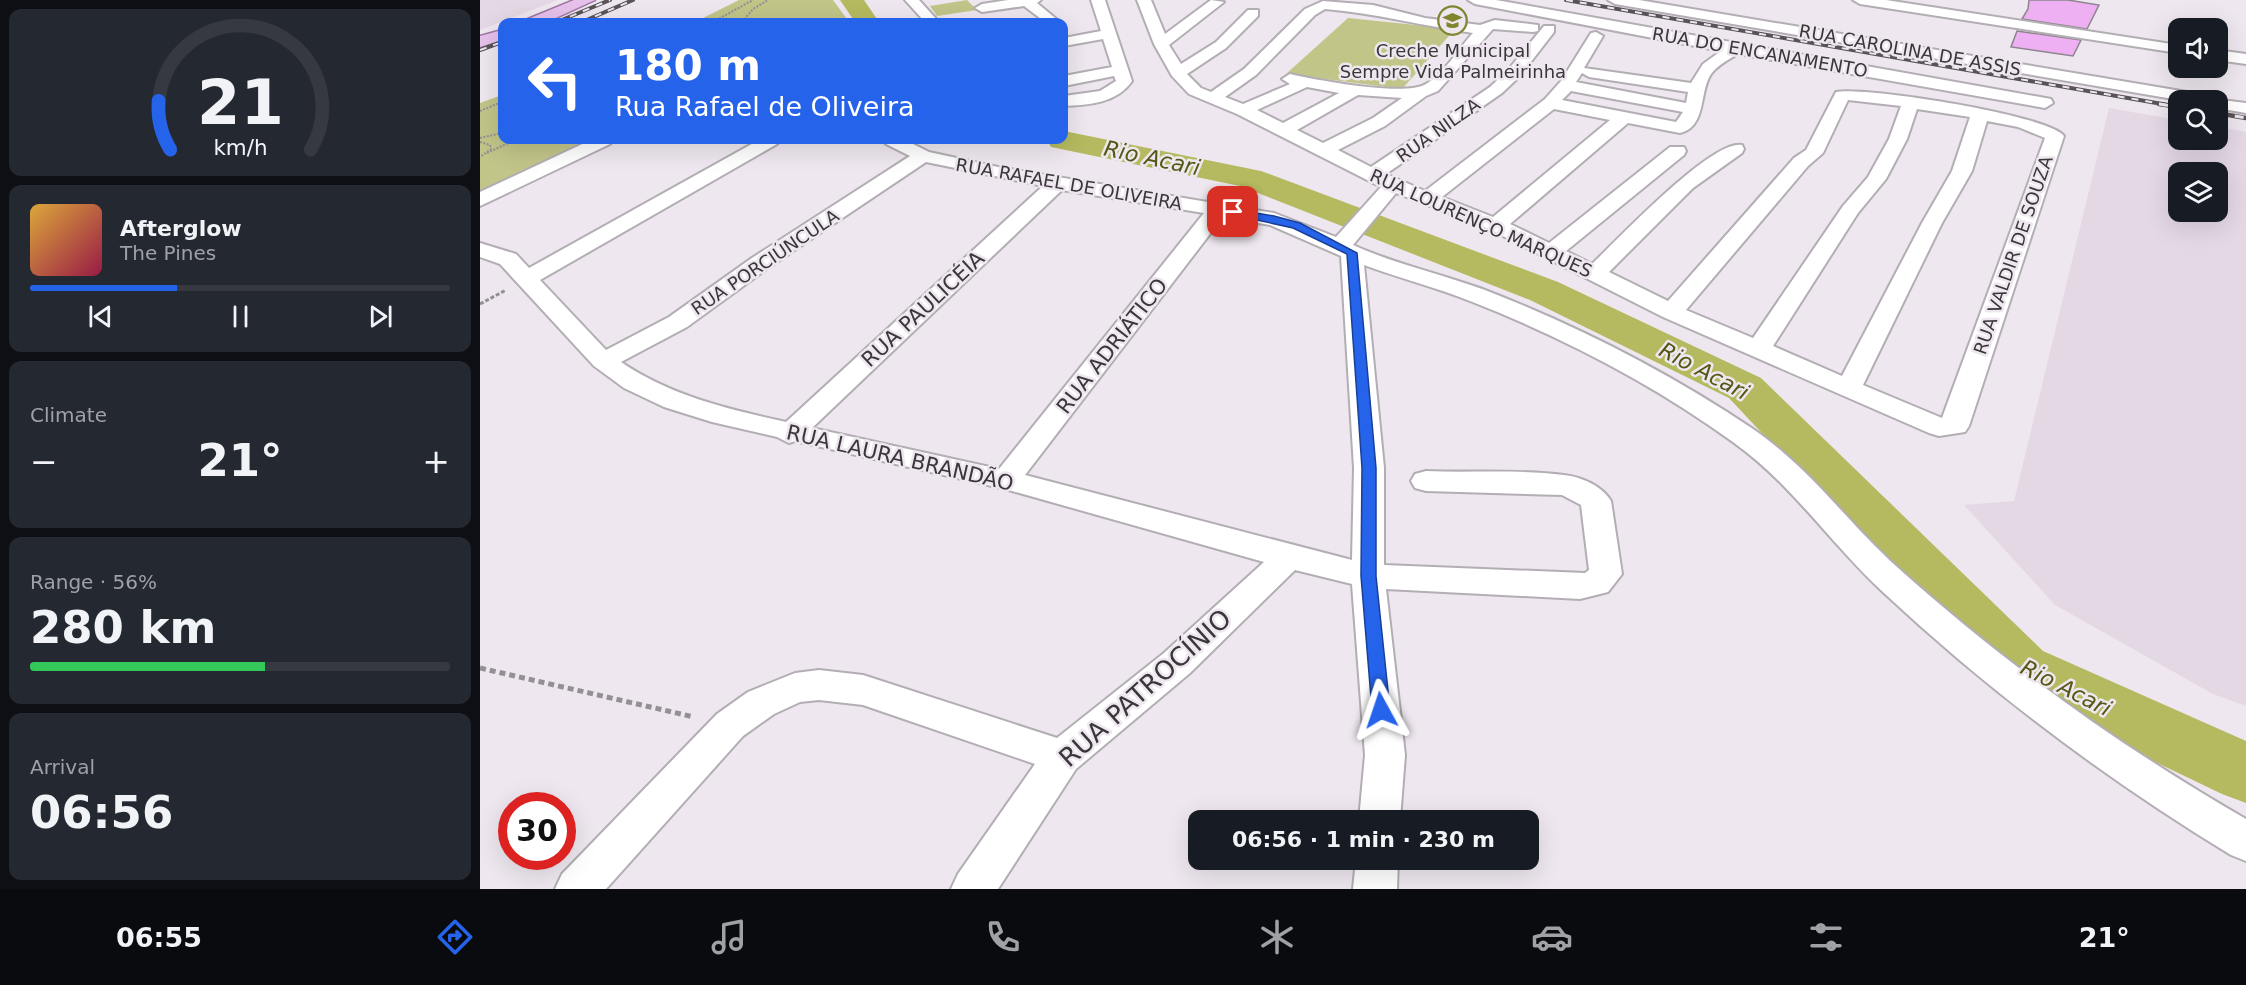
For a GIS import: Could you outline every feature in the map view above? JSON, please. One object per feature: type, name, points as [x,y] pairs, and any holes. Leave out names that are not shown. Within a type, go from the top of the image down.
[{"type":"main road","points":[[543,18],[586,0]]},
{"type":"main road","points":[[480,42],[498,35]]},
{"type":"street","points":[[1068,100],[1097,96],[1121,87],[1124,81],[1102,25],[1098,0]]},
{"type":"street","name":"RUA DO ENCANAMENTO","points":[[1475,0],[1736,49],[2045,102]]},
{"type":"street","name":"RUA CAROLINA DE ASSIS","points":[[1615,0],[2168,94]]},
{"type":"street","points":[[914,2],[933,1]]},
{"type":"street","points":[[978,4],[1030,1],[1049,18]]},
{"type":"street","points":[[1835,37],[1868,1],[2168,47]]},
{"type":"street","points":[[914,2],[928,18]]},
{"type":"street","points":[[1161,44],[1217,2]]},
{"type":"street","points":[[978,4],[994,18]]},
{"type":"street","points":[[1212,99],[1250,72],[1310,12],[1323,4],[1373,9],[1425,22],[1549,29],[1719,58]]},
{"type":"street","name":"RUA LOURENÇO MARQUES","points":[[1151,6],[1161,44],[1178,73],[1195,91],[1243,110],[1372,175],[1388,191],[1428,198],[1496,225],[1671,312],[1931,424]]},
{"type":"street","points":[[1178,73],[1221,45],[1253,13]]},
{"type":"street","points":[[1068,40],[1102,25]]},
{"type":"street","points":[[1322,151],[1379,122],[1437,84],[1487,27]]},
{"type":"street","name":"RUA NILZA","points":[[1372,175],[1496,90],[1514,73],[1549,29]]},
{"type":"street","points":[[1428,198],[1551,103],[1566,85],[1596,36]]},
{"type":"street","points":[[1551,103],[1682,127],[1692,109],[1701,78],[1719,58],[1736,49]]},
{"type":"street","points":[[1094,56],[1114,52]]},
{"type":"street","points":[[2228,57],[2246,59]]},
{"type":"street","points":[[1575,69],[1699,89]]},
{"type":"street","points":[[1068,80],[1120,70]]},
{"type":"street","points":[[1243,110],[1287,92],[1297,81],[1407,95],[1420,93]]},
{"type":"street","points":[[1566,85],[1692,109]]},
{"type":"street","points":[[1283,130],[1326,108],[1356,89]]},
{"type":"street","name":"RUA VALDIR DE SOUZA","points":[[1671,312],[1801,162],[1814,153],[1839,99],[1849,94],[1911,102],[2040,127],[2055,136],[2045,159],[1955,426],[1946,428],[1931,424]]},
{"type":"street","points":[[1757,351],[1850,210],[1876,179],[1899,139],[1911,102]]},
{"type":"street","points":[[2228,105],[2246,108]]},
{"type":"street","points":[[1848,390],[1932,223],[1962,171],[1980,114]]},
{"type":"street","points":[[1496,225],[1623,118]]},
{"type":"street","points":[[480,200],[596,144]]},
{"type":"street","points":[[525,279],[764,144]]},
{"type":"street","name":"RUA RAFAEL DE OLIVEIRA","points":[[900,144],[923,156],[1057,184],[1274,219],[1296,225],[1494,302],[1628,367],[1716,416],[1777,461],[1803,484],[1881,571],[2000,676],[2090,744],[2246,841]]},
{"type":"street","points":[[1595,274],[1686,184],[1735,149]]},
{"type":"street","points":[[1551,252],[1677,151]]},
{"type":"street","name":"RUA PORCIÚNCULA","points":[[603,361],[678,322],[760,263],[923,156]]},
{"type":"street","name":"RUA PAULICÉIA","points":[[789,434],[1057,184]]},
{"type":"street","points":[[1381,810],[1385,755],[1368,576],[1369,468],[1347,246],[1388,191]]},
{"type":"street","name":"RUA ADRIÁTICO","points":[[1006,480],[1217,211]]},
{"type":"street","name":"RUA LAURA BRANDÃO","points":[[480,250],[508,259],[603,361],[633,382],[674,401],[789,434],[1006,480],[1289,558],[1368,576],[1580,587],[1596,583],[1606,574],[1596,501],[1582,491],[1564,485],[1426,481]]},
{"type":"street","name":"RUA PATROCÍNIO","points":[[974,889],[1062,757],[1177,663],[1289,558]]},
{"type":"street","points":[[577,889],[730,725],[761,703],[795,688],[819,685],[863,690],[1062,757]]},
{"type":"street","points":[[1375,889],[1376,870]]},
{"type":"path","points":[[720,18],[753,0]]},
{"type":"path","points":[[743,18],[768,0]]},
{"type":"path","points":[[480,111],[498,104]]},
{"type":"path","points":[[480,140],[498,134]]},
{"type":"path","points":[[480,140],[490,145],[487,153]]},
{"type":"path","points":[[480,157],[506,144]]},
{"type":"path","points":[[480,304],[525,279]]},
{"type":"path","points":[[480,668],[730,725]]},
{"type":"shaded area","points":[[480,0],[558,0],[511,18],[498,18],[498,23],[480,30]]},
{"type":"shaded area","points":[[2109,108],[2168,118],[2168,150],[2228,150],[2228,128],[2246,132],[2246,706],[2213,694],[2055,605],[1964,505],[2014,501]]},
{"type":"green space","points":[[739,0],[833,0],[846,18],[703,18]]},
{"type":"green space","points":[[967,0],[977,10],[937,16],[930,6]]},
{"type":"green space","points":[[1348,18],[1455,29],[1402,89],[1286,74]]},
{"type":"green space","points":[[498,96],[498,144],[584,144],[480,194],[480,103]]},
{"type":"building","points":[[2029,0],[2068,0],[2099,5],[2087,29],[2022,19],[2028,9]]},
{"type":"building","points":[[2017,31],[2081,40],[2073,56],[2011,47]]},
{"type":"waterway","name":"Rio Acari","points":[[852,0],[864,18]]},
{"type":"waterway","name":"Rio Acari","points":[[1068,141],[1249,178],[1544,291],[1745,388],[2021,669],[2246,773]]},
{"type":"railway","points":[[567,18],[610,0]]},
{"type":"railway","points":[[591,18],[633,0]]},
{"type":"railway","points":[[1566,0],[2168,105]]},
{"type":"railway","points":[[480,50],[498,43]]},
{"type":"railway","points":[[2159,104],[2168,105]]},
{"type":"railway","points":[[2228,115],[2246,118]]},
{"type":"place","name":"Creche Municipal Sempre Vida Palmeirinha","points":[[1453,21]]},
{"type":"route","points":[[1233,212],[1249,213],[1296,225],[1352,253],[1369,468],[1368,576],[1381,710]]}]
